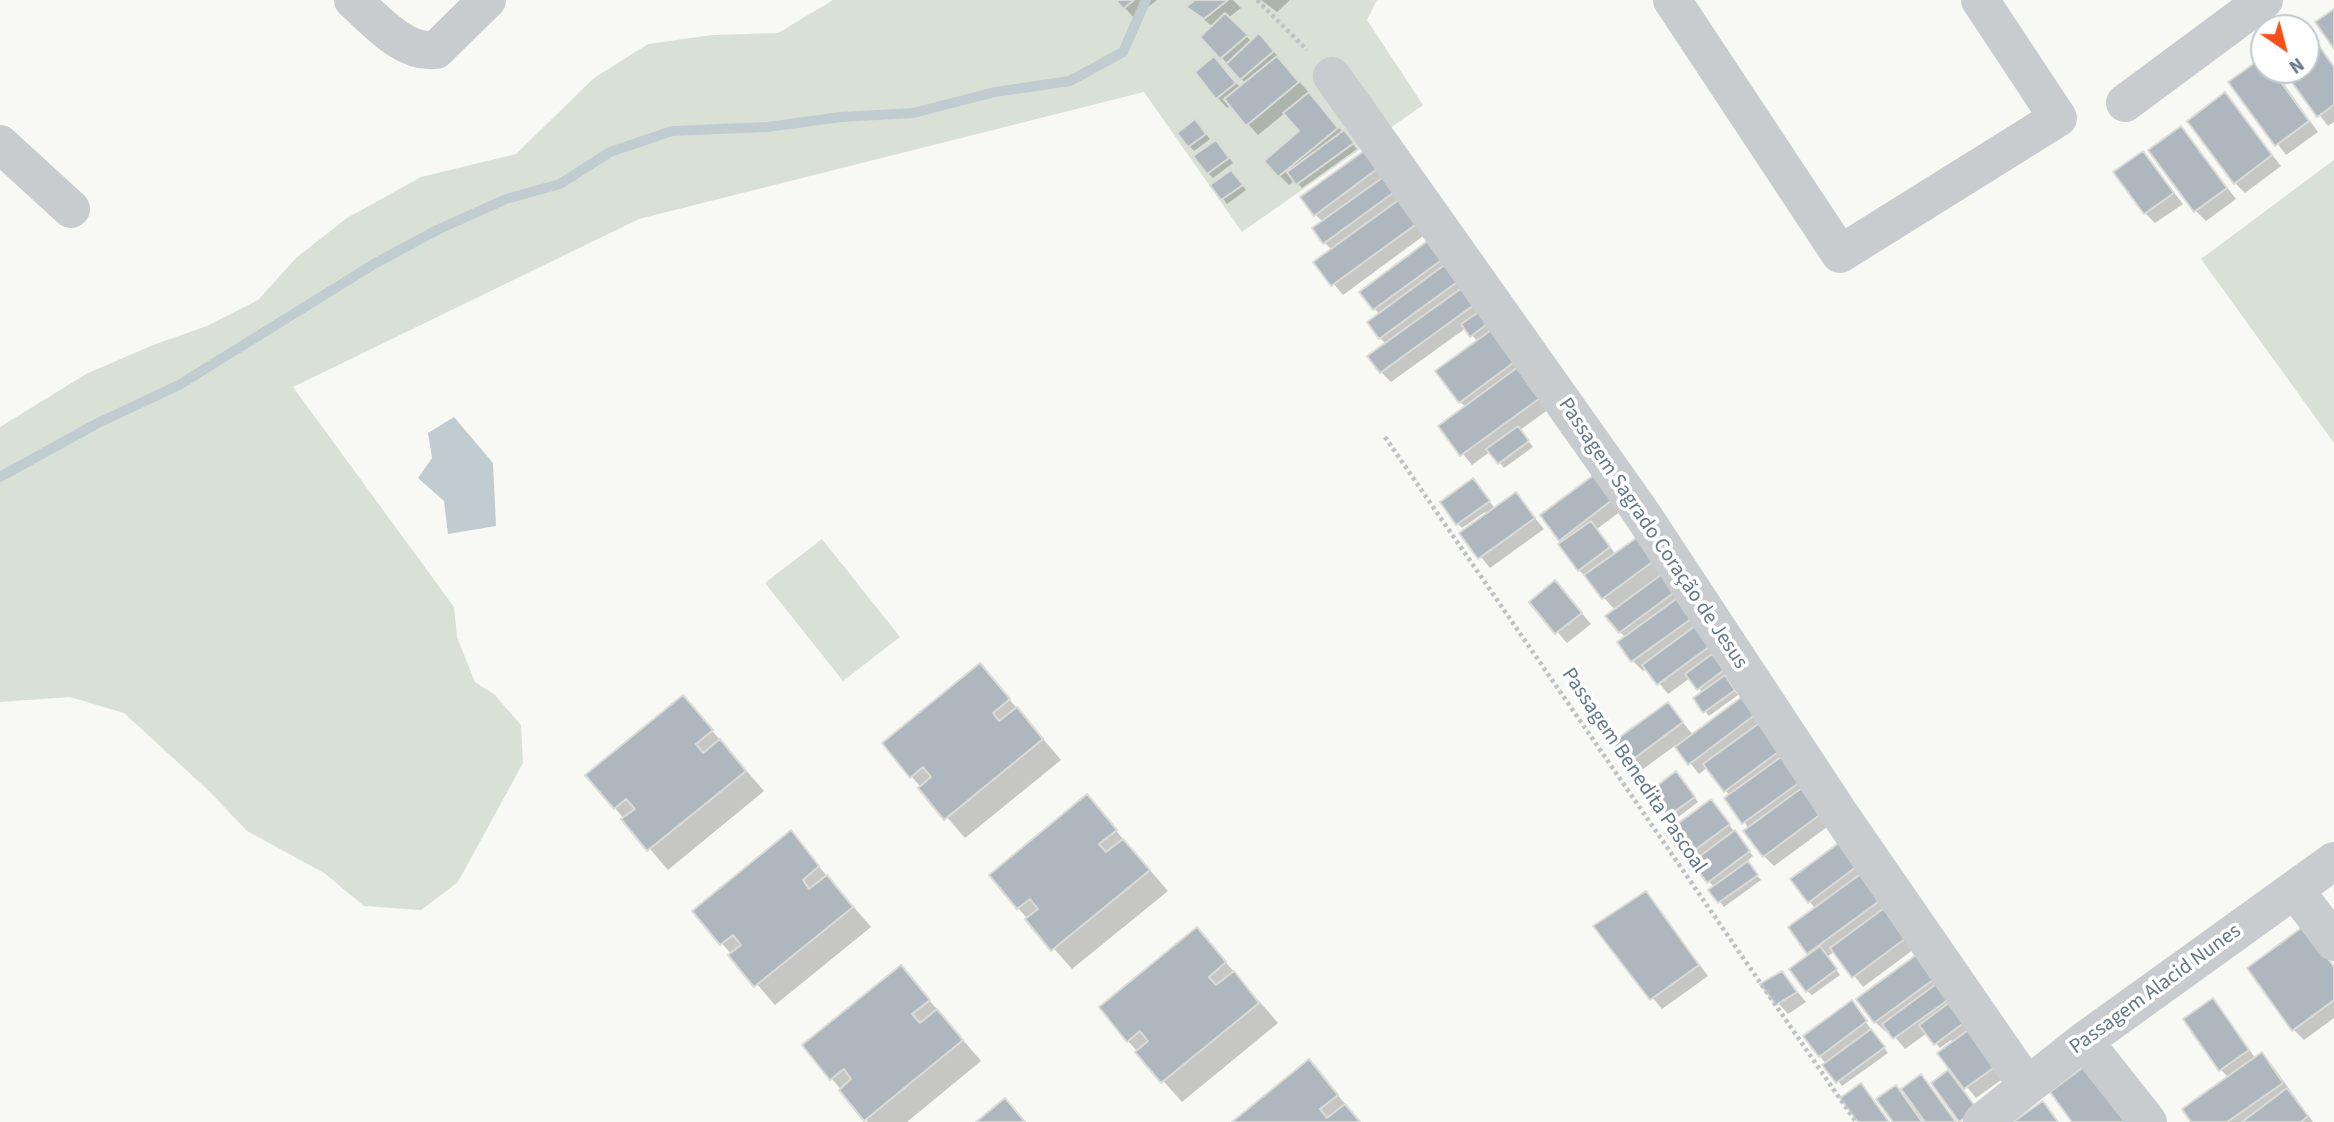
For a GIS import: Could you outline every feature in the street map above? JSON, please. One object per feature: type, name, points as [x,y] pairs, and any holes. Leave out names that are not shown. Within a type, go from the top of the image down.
[{"type":"street","points":[[353,0],[382,26],[409,45],[425,52],[436,50],[487,0]]},
{"type":"street","points":[[1672,0],[1840,254],[2058,118],[1980,0]]},
{"type":"street","points":[[2125,103],[2264,0]]},
{"type":"street","name":"Passagem Sagrado Coração de Jesus","points":[[1332,76],[1640,511],[1839,813],[2026,1084]]},
{"type":"street","points":[[0,144],[71,209]]},
{"type":"street","name":"Passagem Alacid Nunes","points":[[1982,1122],[2026,1084],[2334,860]]},
{"type":"street","points":[[2295,890],[2334,942]]},
{"type":"street","points":[[2084,1041],[2148,1122]]},
{"type":"path","points":[[1257,0],[1332,76]]},
{"type":"path","name":"Passagem Benedita Pascoal","points":[[1385,438],[1856,1122]]},
{"type":"shaded area","points":[[833,0],[1377,0],[1367,20],[1423,105],[1242,232],[1144,92],[639,219],[293,387],[454,607],[457,637],[475,682],[495,695],[521,725],[523,763],[458,882],[421,910],[364,906],[324,873],[247,831],[209,791],[124,713],[70,697],[0,702],[0,427],[86,374],[153,345],[207,326],[258,300],[297,257],[347,218],[421,177],[516,154],[594,78],[648,44],[712,35],[778,33]]},
{"type":"shaded area","points":[[2334,160],[2334,443],[2201,259]]},
{"type":"shaded area","points":[[454,417],[493,463],[496,526],[448,534],[444,501],[418,478],[432,458],[428,433]]},
{"type":"shaded area","points":[[822,539],[900,637],[843,681],[765,583]]},
{"type":"building","points":[[1116,0],[1134,0],[1123,9]]},
{"type":"building","points":[[1195,0],[1228,0],[1204,19],[1186,7]]},
{"type":"building","points":[[2334,9],[2334,49],[2320,29],[2320,19]]},
{"type":"building","points":[[1225,13],[1248,35],[1220,59],[1200,37]]},
{"type":"building","points":[[1259,33],[1274,51],[1240,80],[1226,64]]},
{"type":"building","points":[[2320,47],[2334,67],[2334,105],[2317,117],[2293,84],[2320,84]]},
{"type":"building","points":[[1214,56],[1236,83],[1216,99],[1195,72]]},
{"type":"building","points":[[1277,56],[1299,82],[1246,126],[1224,99]]},
{"type":"building","points":[[2250,66],[2250,84],[2282,84],[2309,121],[2275,146],[2228,82]]},
{"type":"building","points":[[1309,92],[1338,128],[1278,177],[1264,161],[1299,131],[1283,113]]},
{"type":"building","points":[[2225,92],[2272,155],[2234,184],[2187,121]]},
{"type":"building","points":[[1195,119],[1206,134],[1188,147],[1177,133]]},
{"type":"building","points":[[2181,126],[2227,188],[2194,212],[2148,150]]},
{"type":"building","points":[[1344,130],[1354,143],[1296,185],[1287,172]]},
{"type":"building","points":[[1216,140],[1229,158],[1207,174],[1193,156]]},
{"type":"building","points":[[1368,148],[1381,166],[1314,216],[1300,197]]},
{"type":"building","points":[[2143,151],[2174,193],[2144,214],[2113,172]]},
{"type":"building","points":[[1231,170],[1243,185],[1221,200],[1210,185]]},
{"type":"building","points":[[1386,175],[1397,190],[1323,244],[1312,228]]},
{"type":"building","points":[[1404,196],[1422,220],[1331,286],[1313,262]]},
{"type":"building","points":[[1429,240],[1443,259],[1373,310],[1359,292]]},
{"type":"building","points":[[1451,260],[1464,277],[1379,339],[1367,322]]},
{"type":"building","points":[[1466,285],[1478,302],[1380,373],[1367,356]]},
{"type":"building","points":[[1483,309],[1491,321],[1470,337],[1461,324]]},
{"type":"building","points":[[1494,328],[1517,360],[1459,403],[1435,371]]},
{"type":"building","points":[[1518,367],[1540,398],[1460,456],[1438,426]]},
{"type":"building","points":[[1518,426],[1529,441],[1498,464],[1486,449]]},
{"type":"building","points":[[1594,475],[1612,500],[1559,541],[1540,515]]},
{"type":"building","points":[[1473,478],[1490,501],[1456,525],[1440,502]]},
{"type":"building","points":[[1516,492],[1535,518],[1478,559],[1459,533]]},
{"type":"building","points":[[1591,521],[1610,547],[1578,571],[1558,544]]},
{"type":"building","points":[[1642,534],[1659,557],[1602,599],[1584,575]]},
{"type":"building","points":[[1669,569],[1683,586],[1619,633],[1605,616]]},
{"type":"building","points":[[1555,580],[1582,613],[1555,634],[1529,602]]},
{"type":"building","points":[[1683,594],[1698,614],[1631,662],[1617,642]]},
{"type":"building","points":[[1695,626],[1710,646],[1657,685],[1642,665]]},
{"type":"building","points":[[1712,654],[1724,670],[1697,690],[1685,674]]},
{"type":"building","points":[[980,663],[1010,699],[993,713],[999,721],[1017,707],[1043,739],[944,820],[918,788],[931,777],[923,767],[910,778],[882,743]]},
{"type":"building","points":[[1725,675],[1735,690],[1703,713],[1693,698]]},
{"type":"building","points":[[1751,690],[1764,708],[1688,765],[1675,747]]},
{"type":"building","points":[[683,695],[713,730],[696,744],[703,753],[720,739],[746,771],[647,851],[621,819],[635,809],[626,799],[614,809],[585,775]]},
{"type":"building","points":[[1668,702],[1683,722],[1628,763],[1613,742]]},
{"type":"building","points":[[1769,716],[1789,744],[1724,792],[1703,764]]},
{"type":"building","points":[[1792,749],[1811,774],[1742,824],[1724,798]]},
{"type":"building","points":[[1676,771],[1695,797],[1667,817],[1649,792]]},
{"type":"building","points":[[1810,782],[1829,808],[1763,857],[1743,831]]},
{"type":"building","points":[[1087,794],[1117,830],[1099,844],[1106,852],[1123,839],[1150,870],[1051,951],[1025,919],[1038,909],[1030,899],[1017,909],[989,875]]},
{"type":"building","points":[[1711,799],[1730,824],[1684,858],[1665,833]]},
{"type":"building","points":[[791,830],[819,866],[803,880],[809,889],[827,875],[853,907],[754,987],[728,955],[741,945],[733,935],[720,945],[692,911]]},
{"type":"building","points":[[1735,830],[1750,851],[1707,883],[1692,862]]},
{"type":"building","points":[[1847,837],[1864,861],[1808,903],[1790,879]]},
{"type":"building","points":[[1748,861],[1758,875],[1718,903],[1708,890]]},
{"type":"building","points":[[1862,873],[1882,899],[1807,954],[1788,927]]},
{"type":"building","points":[[1646,891],[1699,965],[1650,1000],[1593,926]]},
{"type":"building","points":[[1891,903],[1913,933],[1852,978],[1830,948]]},
{"type":"building","points":[[2304,926],[2334,967],[2334,1000],[2292,1031],[2247,968]]},
{"type":"building","points":[[1197,927],[1226,962],[1209,977],[1216,985],[1234,971],[1259,1003],[1161,1083],[1135,1052],[1148,1041],[1140,1031],[1127,1042],[1099,1007]]},
{"type":"building","points":[[1820,946],[1837,969],[1806,992],[1789,969]]},
{"type":"building","points":[[1919,953],[1937,977],[1874,1023],[1856,999]]},
{"type":"building","points":[[901,965],[930,1000],[912,1014],[920,1023],[937,1009],[963,1040],[864,1121],[839,1090],[851,1079],[844,1069],[830,1080],[802,1045]]},
{"type":"building","points":[[1782,971],[1797,992],[1776,1005],[1760,984]]},
{"type":"building","points":[[1947,976],[1959,992],[1893,1039],[1882,1024]]},
{"type":"building","points":[[2213,998],[2249,1050],[2219,1071],[2183,1019]]},
{"type":"building","points":[[1852,1000],[1867,1021],[1819,1057],[1803,1036]]},
{"type":"building","points":[[1950,1002],[1965,1022],[1934,1045],[1919,1025]]},
{"type":"building","points":[[1979,1022],[2006,1059],[1964,1089],[1937,1053]]},
{"type":"building","points":[[1871,1029],[1885,1047],[1836,1083],[1822,1065]]},
{"type":"building","points":[[2262,1052],[2283,1083],[2227,1122],[2191,1122],[2182,1109]]},
{"type":"building","points":[[1309,1059],[1338,1095],[1320,1109],[1327,1118],[1345,1104],[1360,1122],[1232,1122]]},
{"type":"building","points":[[2093,1060],[2138,1122],[2072,1122],[2050,1092]]},
{"type":"building","points":[[1948,1070],[1977,1109],[1959,1122],[1931,1083]]},
{"type":"building","points":[[1921,1074],[1956,1122],[1925,1122],[1901,1089]]},
{"type":"building","points":[[1861,1083],[1889,1122],[1858,1122],[1840,1098]]},
{"type":"building","points":[[1896,1085],[1923,1122],[1893,1122],[1876,1099]]},
{"type":"building","points":[[2287,1088],[2308,1116],[2301,1122],[2242,1122]]},
{"type":"building","points":[[1005,1098],[1025,1122],[976,1122]]},
{"type":"building","points":[[2043,1101],[2058,1122],[2013,1122]]},
{"type":"waterway","points":[[0,477],[96,424],[179,385],[374,264],[437,230],[506,199],[560,184],[610,152],[672,131],[767,127],[841,117],[913,113],[995,92],[1070,81],[1123,52],[1146,0]]}]
